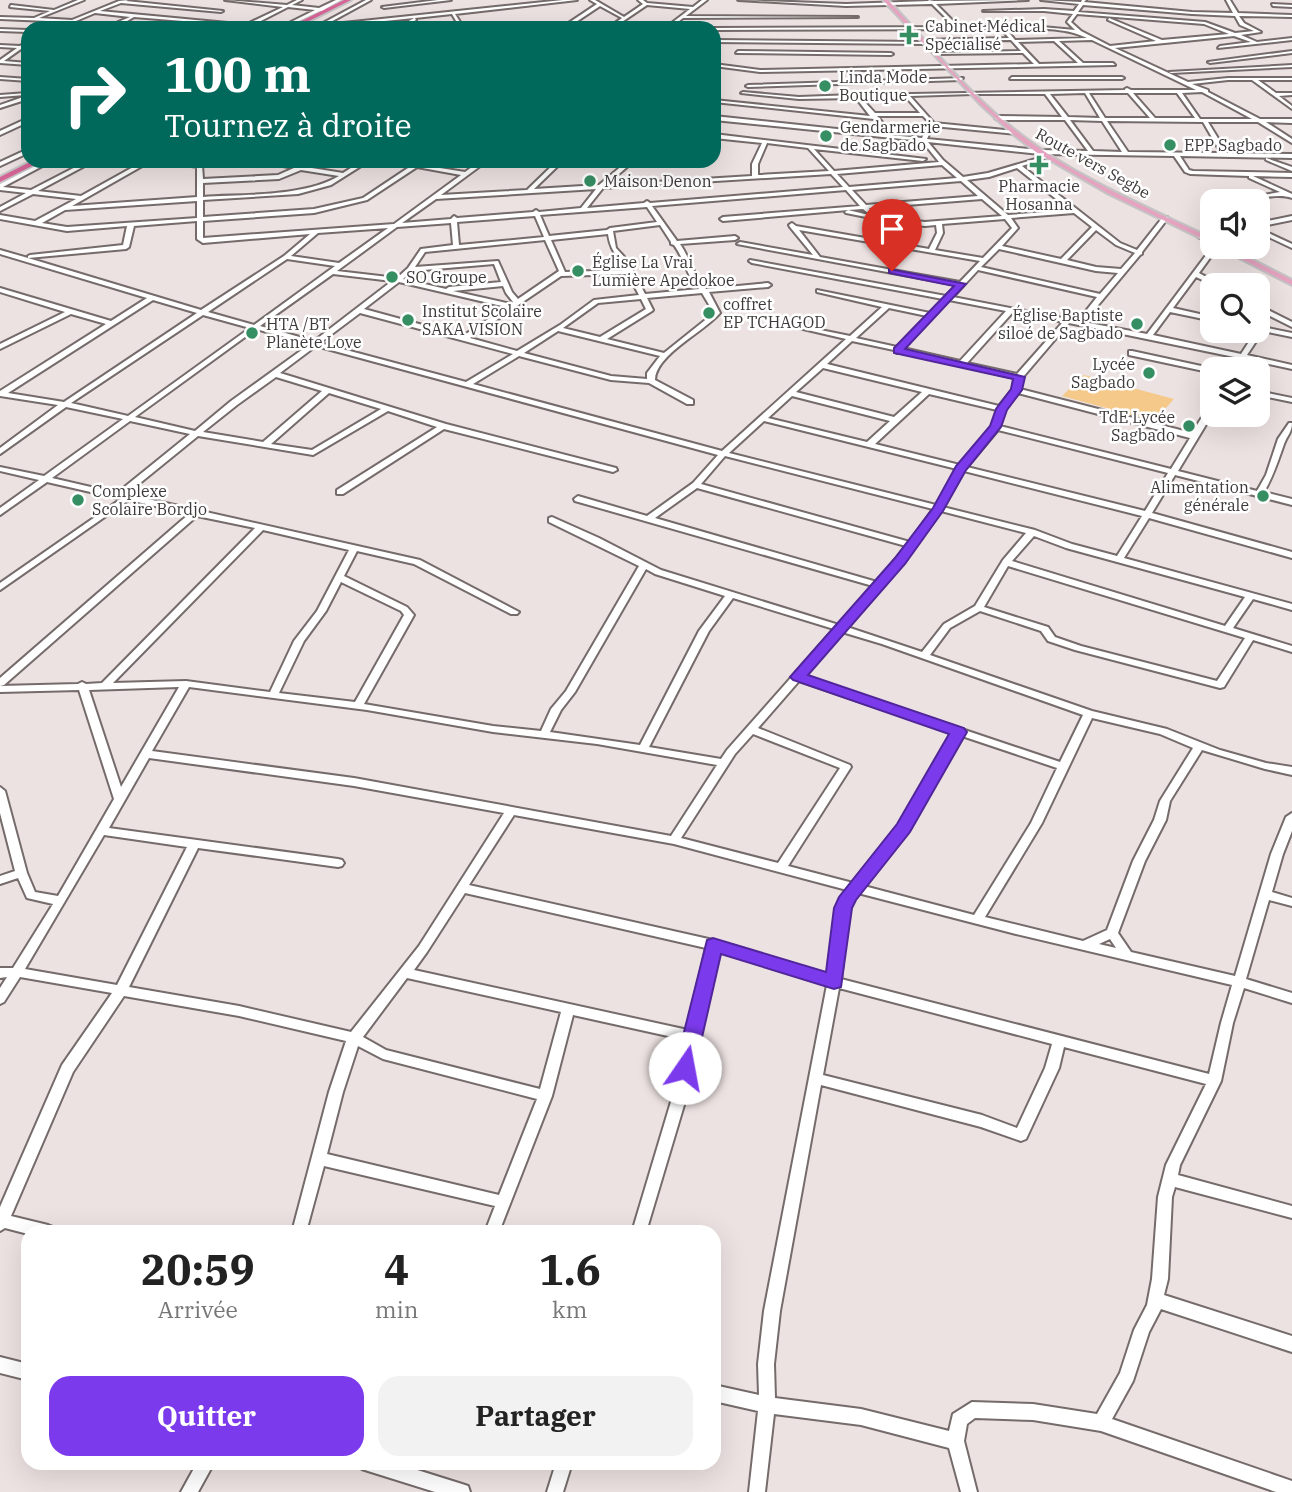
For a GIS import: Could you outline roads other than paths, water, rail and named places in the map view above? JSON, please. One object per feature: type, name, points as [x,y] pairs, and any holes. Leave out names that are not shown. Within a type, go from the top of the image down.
[{"type":"highway","points":[[304,21],[348,0]]},
{"type":"highway","points":[[318,21],[360,0]]},
{"type":"highway","points":[[325,10],[338,11]]},
{"type":"highway","points":[[0,170],[21,160]]},
{"type":"highway","points":[[0,180],[24,168]]},
{"type":"main road","name":"Route vers Segbe","points":[[887,2],[998,118],[1040,152],[1200,236]]},
{"type":"main road","points":[[1246,259],[1290,281]]},
{"type":"street","points":[[0,12],[25,0]]},
{"type":"street","points":[[33,19],[82,0]]},
{"type":"street","points":[[227,0],[325,10]]},
{"type":"street","points":[[256,21],[300,0]]},
{"type":"street","points":[[298,21],[325,10],[339,0]]},
{"type":"street","points":[[330,21],[369,0]]},
{"type":"street","points":[[377,10],[398,0]]},
{"type":"street","points":[[384,7],[449,0]]},
{"type":"street","points":[[487,0],[499,8]]},
{"type":"street","points":[[368,21],[572,0]]},
{"type":"street","points":[[592,0],[624,18]]},
{"type":"street","points":[[640,0],[646,4],[693,8]]},
{"type":"street","points":[[677,21],[705,0]]},
{"type":"street","points":[[723,17],[740,0],[846,5],[1026,0]]},
{"type":"street","points":[[841,0],[866,29]]},
{"type":"street","points":[[1043,0],[1192,13],[1292,16]]},
{"type":"street","points":[[1124,7],[1128,0]]},
{"type":"street","points":[[1111,48],[1259,32],[1242,24],[1228,0]]},
{"type":"street","points":[[1269,0],[1278,15]]},
{"type":"street","points":[[0,18],[73,21],[123,1],[220,12]]},
{"type":"street","points":[[932,1],[958,27]]},
{"type":"street","points":[[972,1],[1037,65]]},
{"type":"street","points":[[1189,1],[1196,22]]},
{"type":"street","points":[[94,12],[197,21],[243,2]]},
{"type":"street","points":[[1042,28],[1069,22],[1083,2]]},
{"type":"street","points":[[620,21],[646,4]]},
{"type":"street","points":[[575,21],[599,5]]},
{"type":"street","points":[[1273,5],[1292,6]]},
{"type":"street","points":[[11,6],[55,10]]},
{"type":"street","points":[[985,11],[1044,10],[1196,22],[1209,24],[1257,43]]},
{"type":"street","points":[[347,12],[356,13]]},
{"type":"street","points":[[453,12],[458,21]]},
{"type":"street","points":[[360,21],[370,14]]},
{"type":"street","points":[[1099,15],[1164,43]]},
{"type":"street","points":[[122,21],[135,16]]},
{"type":"street","points":[[411,21],[421,16]]},
{"type":"street","points":[[682,17],[856,17]]},
{"type":"street","points":[[770,17],[774,29]]},
{"type":"street","points":[[1069,22],[1079,32]]},
{"type":"street","points":[[721,29],[958,27],[1042,28],[1079,32],[1206,91],[1291,139]]},
{"type":"street","points":[[809,29],[887,136]]},
{"type":"street","points":[[0,30],[21,32]]},
{"type":"street","points":[[1220,47],[1257,43],[1291,35]]},
{"type":"street","points":[[721,41],[876,43],[1094,39]]},
{"type":"street","points":[[1200,39],[1245,58]]},
{"type":"street","points":[[1055,40],[1081,64]]},
{"type":"street","points":[[723,66],[746,41]]},
{"type":"street","points":[[876,43],[909,66]]},
{"type":"street","points":[[0,46],[20,47]]},
{"type":"street","points":[[0,62],[20,47]]},
{"type":"street","points":[[1111,48],[1113,64],[1130,92],[1153,118]]},
{"type":"street","points":[[738,52],[891,54]]},
{"type":"street","points":[[782,52],[794,70]]},
{"type":"street","points":[[936,53],[1024,52]]},
{"type":"street","points":[[1227,70],[1210,62],[1292,52]]},
{"type":"street","points":[[0,62],[21,64]]},
{"type":"street","points":[[723,66],[753,70],[794,70],[1113,64]]},
{"type":"street","points":[[1002,65],[1022,92]]},
{"type":"street","points":[[1161,71],[1183,73],[1292,66]]},
{"type":"street","points":[[0,78],[21,80]]},
{"type":"street","points":[[1012,78],[1122,78]]},
{"type":"street","points":[[1189,83],[1252,78],[1292,79]]},
{"type":"street","points":[[1252,78],[1292,108]]},
{"type":"street","points":[[748,86],[961,79]]},
{"type":"street","points":[[743,93],[794,98],[1022,92],[1206,91]]},
{"type":"street","points":[[1046,92],[1092,153]]},
{"type":"street","points":[[1086,92],[1126,153]]},
{"type":"street","points":[[1179,92],[1225,155]]},
{"type":"street","points":[[1274,94],[1292,94]]},
{"type":"street","points":[[0,96],[21,95]]},
{"type":"street","points":[[906,95],[932,124],[1016,133]]},
{"type":"street","points":[[0,107],[21,98]]},
{"type":"street","points":[[721,102],[873,116],[923,114]]},
{"type":"street","points":[[998,118],[1292,121]]},
{"type":"street","points":[[721,119],[1040,152],[1292,156]]},
{"type":"street","points":[[0,123],[21,125]]},
{"type":"street","points":[[0,133],[21,123]]},
{"type":"street","points":[[924,140],[932,124]]},
{"type":"street","points":[[839,150],[854,132]]},
{"type":"street","points":[[721,137],[941,162]]},
{"type":"street","points":[[897,351],[1000,247],[1015,228],[985,197],[941,162],[924,140]]},
{"type":"street","points":[[755,176],[755,164],[765,141]]},
{"type":"street","points":[[809,146],[845,188],[877,219]]},
{"type":"street","points":[[0,164],[21,154]]},
{"type":"street","points":[[878,154],[892,167]]},
{"type":"street","points":[[1175,154],[1189,172],[1292,175]]},
{"type":"street","points":[[202,168],[200,239],[203,241],[315,233],[454,218],[962,179],[989,175],[1047,156]]},
{"type":"street","points":[[1263,156],[1292,169]]},
{"type":"street","points":[[0,158],[11,159]]},
{"type":"street","points":[[434,197],[603,184],[831,172],[941,162]]},
{"type":"street","points":[[1018,166],[1118,244],[1140,253]]},
{"type":"street","points":[[0,187],[36,168]]},
{"type":"street","points":[[0,209],[78,168]]},
{"type":"street","points":[[35,224],[136,168]]},
{"type":"street","points":[[200,181],[279,177],[300,168],[345,175]]},
{"type":"street","points":[[65,208],[298,192],[326,185],[356,168]]},
{"type":"street","points":[[0,217],[67,229],[309,212],[365,199],[412,168]]},
{"type":"street","points":[[441,168],[466,174]]},
{"type":"street","points":[[0,512],[474,168]]},
{"type":"street","points":[[530,190],[553,168]]},
{"type":"street","points":[[584,208],[603,184],[623,168]]},
{"type":"street","points":[[1245,175],[1289,194]]},
{"type":"street","points":[[0,187],[82,198]]},
{"type":"street","points":[[1270,197],[1289,194]]},
{"type":"street","points":[[723,219],[985,197]]},
{"type":"street","points":[[647,203],[682,252],[693,279],[703,289],[717,315],[707,326],[665,355],[649,373],[651,382]]},
{"type":"street","points":[[838,210],[877,219],[939,224],[1074,211]]},
{"type":"street","points":[[309,212],[315,233]]},
{"type":"street","points":[[465,338],[560,274],[563,269],[537,212]]},
{"type":"street","points":[[783,214],[818,258]]},
{"type":"street","points":[[454,218],[456,245]]},
{"type":"street","points":[[1080,323],[1166,218]]},
{"type":"street","points":[[1270,224],[1292,218]]},
{"type":"street","points":[[858,236],[894,232],[894,221]]},
{"type":"street","points":[[125,499],[125,491],[135,481],[398,280],[410,269],[423,250],[610,232],[612,228],[660,223]]},
{"type":"street","points":[[24,257],[126,247],[131,224]]},
{"type":"street","points":[[931,251],[940,233],[939,224]]},
{"type":"street","points":[[793,227],[858,236],[985,260]]},
{"type":"street","points":[[1063,261],[1095,227]]},
{"type":"street","points":[[602,339],[648,312],[649,308],[625,261],[613,248],[610,232]]},
{"type":"street","points":[[0,452],[65,404],[286,257],[315,233]]},
{"type":"street","points":[[1270,234],[1292,246]]},
{"type":"street","points":[[673,243],[738,241],[961,284]]},
{"type":"street","points":[[1000,247],[1108,271],[1122,271]]},
{"type":"street","points":[[0,251],[200,312],[723,454],[1032,532],[1069,547],[1292,607]]},
{"type":"street","points":[[286,257],[341,265]]},
{"type":"street","points":[[1149,336],[1207,259]]},
{"type":"street","points":[[752,261],[946,300],[1149,336],[1244,357],[1251,343]]},
{"type":"street","points":[[410,269],[495,262],[515,304]]},
{"type":"street","points":[[977,268],[1100,296]]},
{"type":"street","points":[[333,272],[398,280],[436,290],[515,304]]},
{"type":"street","points":[[560,274],[629,272]]},
{"type":"street","points":[[1196,274],[1200,276]]},
{"type":"street","points":[[436,290],[505,284]]},
{"type":"street","points":[[469,384],[557,329],[593,302],[641,295],[768,285]]},
{"type":"street","points":[[0,290],[113,324]]},
{"type":"street","points":[[819,291],[932,315]]},
{"type":"street","points":[[0,394],[152,298]]},
{"type":"street","points":[[648,519],[696,485],[723,454],[887,306]]},
{"type":"street","points":[[358,310],[611,378],[651,382],[690,402]]},
{"type":"street","points":[[1171,310],[1200,316]]},
{"type":"street","points":[[0,347],[71,311]]},
{"type":"street","points":[[961,365],[1010,311]]},
{"type":"street","points":[[1270,313],[1292,325]]},
{"type":"street","points":[[674,840],[723,763],[878,585],[939,509],[961,469],[996,427],[1001,409],[1016,390],[1019,377],[1067,321]]},
{"type":"street","points":[[788,324],[1019,377]]},
{"type":"street","points":[[557,329],[665,355]]},
{"type":"street","points":[[1270,330],[1292,335]]},
{"type":"street","points":[[0,337],[12,340]]},
{"type":"street","points":[[1132,353],[1200,368]]},
{"type":"street","points":[[1270,362],[1292,367]]},
{"type":"street","points":[[821,365],[1001,409]]},
{"type":"street","points":[[275,374],[443,426],[613,470]]},
{"type":"street","points":[[1016,390],[1193,436]]},
{"type":"street","points":[[266,444],[327,391]]},
{"type":"street","points":[[869,445],[927,391]]},
{"type":"street","points":[[791,393],[895,420]]},
{"type":"street","points":[[0,394],[65,404],[199,434],[313,453],[388,408]]},
{"type":"street","points":[[1270,395],[1292,400]]},
{"type":"street","points":[[764,419],[1146,514],[1292,555]]},
{"type":"street","points":[[1259,494],[1270,475],[1282,439],[1292,425]]},
{"type":"street","points":[[340,492],[443,426]]},
{"type":"street","points":[[1119,559],[1200,426]]},
{"type":"street","points":[[996,427],[1292,502]]},
{"type":"street","points":[[0,469],[424,565],[514,612]]},
{"type":"street","points":[[696,485],[911,545]]},
{"type":"street","points":[[0,587],[125,499]]},
{"type":"street","points":[[578,499],[878,585]]},
{"type":"street","points":[[0,683],[194,514]]},
{"type":"street","points":[[552,520],[643,566],[730,596],[925,655],[1089,714],[1156,729],[1265,766],[1292,771]]},
{"type":"street","points":[[106,684],[259,529]]},
{"type":"street","points":[[925,655],[947,626],[979,608],[1006,562],[1032,532]]},
{"type":"street","points":[[273,695],[296,647],[321,611],[354,549]]},
{"type":"street","points":[[1006,562],[1292,649]]},
{"type":"street","points":[[544,736],[556,709],[570,692],[643,566]]},
{"type":"street","points":[[339,577],[404,609],[409,615],[358,706]]},
{"type":"street","points":[[643,748],[702,635],[730,596]]},
{"type":"street","points":[[1228,629],[1250,596]]},
{"type":"street","points":[[979,608],[1045,629],[1051,639],[1069,645],[1220,685],[1251,636]]},
{"type":"street","points":[[798,677],[1065,766]]},
{"type":"street","points":[[0,689],[106,684],[186,684],[358,706],[544,736],[643,748],[723,763]]},
{"type":"street","points":[[0,999],[61,901],[186,684]]},
{"type":"street","points":[[82,685],[120,799]]},
{"type":"street","points":[[977,920],[1030,834],[1089,714]]},
{"type":"street","points":[[751,729],[846,767],[780,868]]},
{"type":"street","points":[[757,1492],[767,1405],[766,1364],[772,1311],[834,982],[843,908],[904,828],[959,732]]},
{"type":"street","points":[[1084,946],[1112,933],[1139,861],[1160,820],[1165,802],[1198,748],[1197,744]]},
{"type":"street","points":[[147,754],[354,782],[674,840],[977,920],[1241,982],[1292,998]]},
{"type":"street","points":[[0,790],[21,873],[32,895],[61,901]]},
{"type":"street","points":[[301,1225],[336,1092],[354,1038],[405,973],[463,888],[511,810]]},
{"type":"street","points":[[1101,1423],[1127,1376],[1156,1300],[1162,1266],[1165,1197],[1173,1165],[1214,1081],[1227,1023],[1265,895],[1292,817]]},
{"type":"street","points":[[101,831],[338,863]]},
{"type":"street","points":[[21,1227],[1,1223],[67,1069],[121,990],[195,843]]},
{"type":"street","points":[[0,880],[21,873]]},
{"type":"street","points":[[463,888],[713,945],[834,982],[1214,1081]]},
{"type":"street","points":[[1265,895],[1292,902]]},
{"type":"street","points":[[1112,933],[1128,956]]},
{"type":"street","points":[[641,1225],[680,1095],[713,945]]},
{"type":"street","points":[[0,973],[18,972],[239,1011],[354,1038],[383,1054],[545,1096]]},
{"type":"street","points":[[405,973],[692,1036]]},
{"type":"street","points":[[495,1225],[545,1096],[558,1056],[568,1009]]},
{"type":"street","points":[[815,1078],[982,1121],[1021,1135],[1052,1068],[1059,1041]]},
{"type":"street","points":[[320,1159],[503,1202]]},
{"type":"street","points":[[1170,1179],[1292,1212]]},
{"type":"street","points":[[1156,1300],[1292,1344]]},
{"type":"street","points":[[0,1365],[21,1370]]},
{"type":"street","points":[[721,1395],[767,1405],[839,1413],[956,1441]]},
{"type":"street","points":[[969,1492],[956,1441],[960,1420],[972,1409],[1033,1412],[1101,1423],[1292,1489]]},
{"type":"street","points":[[189,1492],[202,1470]]},
{"type":"street","points":[[391,1470],[462,1492]]},
{"type":"street","points":[[555,1492],[562,1470]]},
{"type":"place","name":"Cabinet Médical Spécialisé","points":[[909,35]]},
{"type":"place","name":"Linda Mode Boutique","points":[[825,86]]},
{"type":"place","name":"Gendarmerie de Sagbado","points":[[826,136]]},
{"type":"place","name":"EPP Sagbado","points":[[1170,145]]},
{"type":"place","name":"Pharmacie Hosanna","points":[[1039,165]]},
{"type":"place","name":"Maison Denon","points":[[590,181]]},
{"type":"place","name":"Église La Vrai Lumière Apedokoe","points":[[578,271]]},
{"type":"place","name":"SO Groupe","points":[[392,277]]},
{"type":"place","name":"coffret EP TCHAGOD","points":[[709,313]]},
{"type":"place","name":"Institut Scolaire SAKA VISION","points":[[408,320]]},
{"type":"place","name":"Église Baptiste siloé de Sagbado","points":[[1137,324]]},
{"type":"place","name":"HTA /BT Planète Love","points":[[252,333]]},
{"type":"place","name":"Lycée Sagbado","points":[[1149,373]]},
{"type":"place","name":"TdE Lycée Sagbado","points":[[1189,426]]},
{"type":"place","name":"Alimentation générale","points":[[1263,496]]},
{"type":"place","name":"Complexe Scolaire Bordjo","points":[[78,500]]}]
